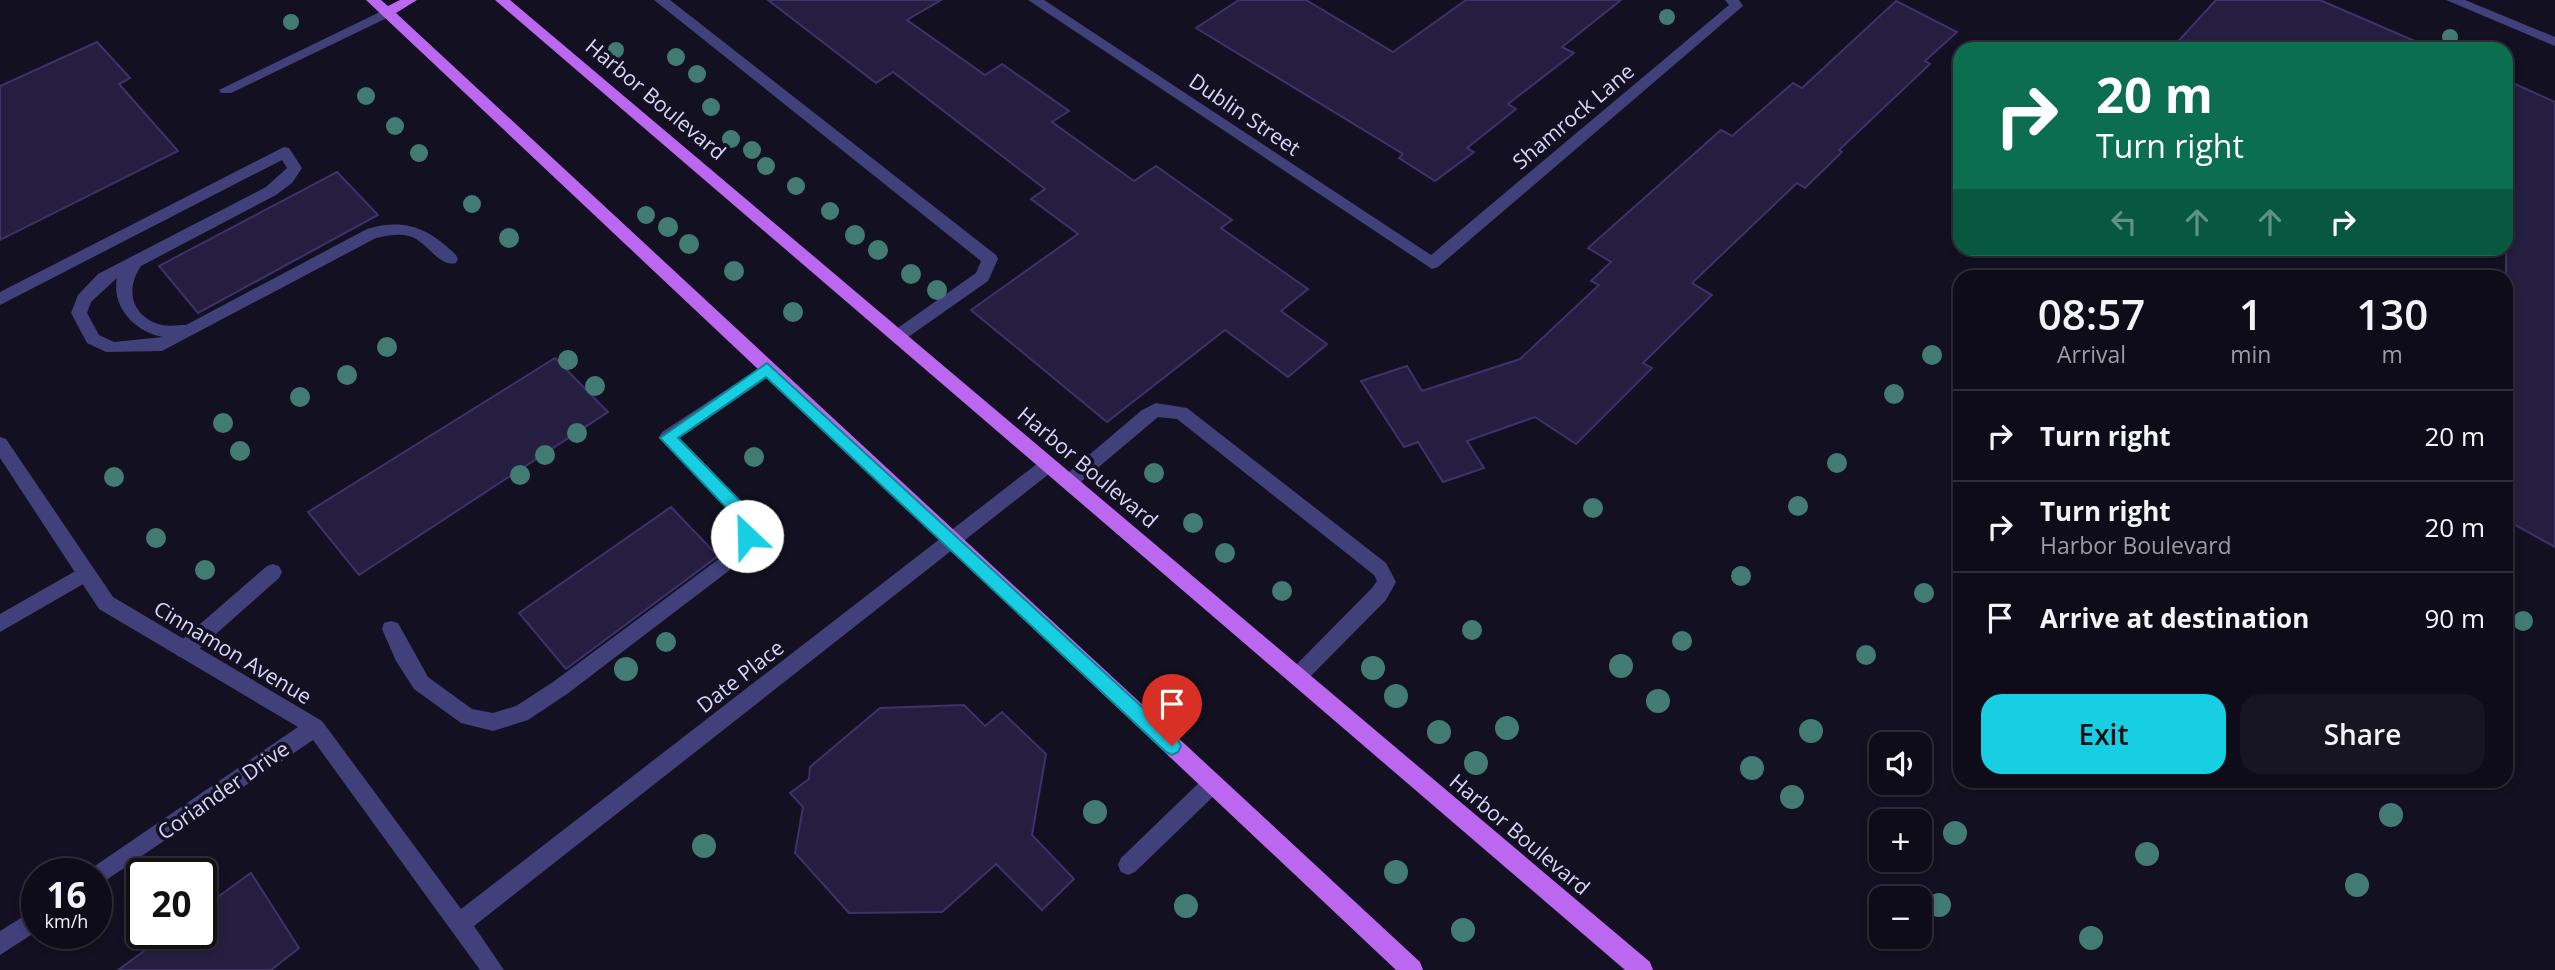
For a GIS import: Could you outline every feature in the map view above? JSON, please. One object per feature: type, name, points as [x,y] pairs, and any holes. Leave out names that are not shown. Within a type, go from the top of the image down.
[{"type":"main road","points":[[373,0],[1412,970]]},
{"type":"main road","points":[[386,13],[410,0]]},
{"type":"main road","name":"Harbor Boulevard","points":[[502,0],[1643,970]]},
{"type":"street","points":[[662,0],[990,259],[982,277],[898,337]]},
{"type":"street","name":"Dublin Street","points":[[1035,0],[1432,263]]},
{"type":"street","name":"Shamrock Lane","points":[[1432,263],[1736,6],[1732,0]]},
{"type":"street","points":[[2453,0],[2555,42]]},
{"type":"street","points":[[226,90],[386,13]]},
{"type":"street","points":[[0,299],[284,152],[295,168],[288,178],[271,191],[104,278],[84,299],[79,313],[93,339],[112,348],[162,345],[372,233],[391,228],[423,232],[450,259]]},
{"type":"street","points":[[135,261],[124,279],[123,291],[133,313],[147,325],[160,331],[190,331]]},
{"type":"street","points":[[391,629],[403,655],[421,683],[468,717],[492,722],[521,714],[560,688],[718,572],[737,555],[747,536],[745,516],[668,438],[767,369]]},
{"type":"street","points":[[1069,482],[1156,410],[1181,412],[1380,569],[1387,582],[1380,594],[1297,677]]},
{"type":"street","name":"Cinnamon Avenue","points":[[0,444],[106,603],[315,727],[493,970]]},
{"type":"street","name":"Date Place","points":[[461,923],[1048,465]]},
{"type":"street","points":[[184,650],[273,572]]},
{"type":"street","points":[[0,624],[86,573]]},
{"type":"street","name":"Coriander Drive","points":[[112,866],[315,727]]},
{"type":"street","points":[[1128,865],[1212,784]]},
{"type":"street","points":[[0,944],[21,929]]},
{"type":"building","points":[[768,0],[941,0],[907,20],[985,75],[1002,64],[1069,111],[1052,122],[1134,181],[1156,166],[1232,220],[1221,228],[1308,289],[1281,311],[1327,344],[1288,377],[1225,330],[1107,422],[971,310],[1078,234],[1031,199],[1045,189],[893,72],[876,83]]},
{"type":"building","points":[[1239,0],[1306,0],[1393,52],[1466,0],[1621,0],[1562,47],[1574,53],[1508,104],[1516,109],[1467,148],[1474,152],[1435,181],[1399,158],[1403,154],[1196,28]]},
{"type":"building","points":[[2216,0],[2320,0],[2417,42],[2177,42]]},
{"type":"building","points":[[1896,1],[1957,32],[1925,61],[1930,64],[1839,150],[1842,152],[1805,188],[1797,183],[1692,283],[1712,295],[1643,363],[1652,368],[1576,444],[1535,417],[1467,441],[1484,468],[1443,482],[1418,442],[1404,447],[1361,381],[1407,366],[1422,391],[1520,359],[1599,285],[1591,281],[1611,262],[1588,248],[1721,130],[1732,136],[1793,83],[1802,88]]},
{"type":"building","points":[[97,42],[130,78],[119,84],[178,151],[0,240],[0,86]]},
{"type":"building","points":[[2513,83],[2555,102],[2555,547],[2513,524],[2513,270],[2506,270],[2506,256],[2513,256]]},
{"type":"building","points":[[337,172],[378,215],[198,313],[159,266]]},
{"type":"building","points":[[555,358],[608,412],[359,575],[308,512]]},
{"type":"building","points":[[671,507],[718,556],[566,669],[519,613]]},
{"type":"building","points":[[964,705],[985,726],[1002,712],[1046,754],[1032,835],[1074,879],[1042,910],[996,864],[942,912],[849,913],[795,853],[803,807],[790,793],[809,779],[810,767],[880,708]]},
{"type":"building","points":[[251,873],[299,948],[271,970],[118,970],[147,949],[217,949],[217,897]]},
{"type":"route","points":[[747,536],[745,516],[668,438],[767,369],[1172,746]]}]
